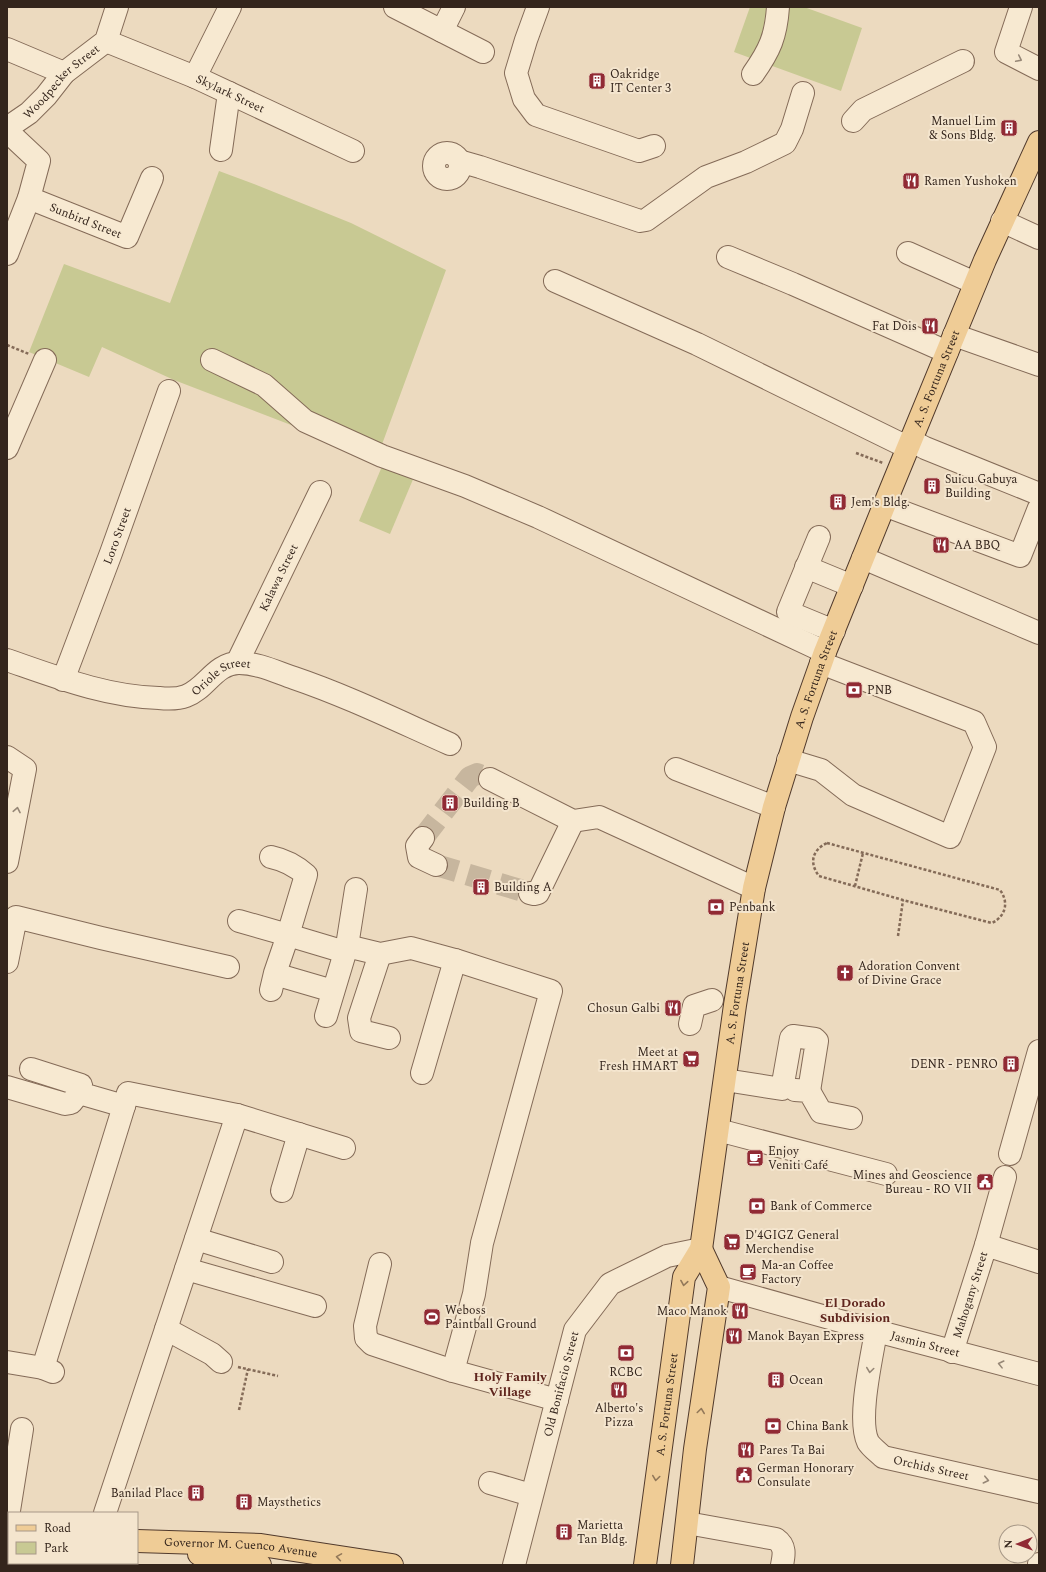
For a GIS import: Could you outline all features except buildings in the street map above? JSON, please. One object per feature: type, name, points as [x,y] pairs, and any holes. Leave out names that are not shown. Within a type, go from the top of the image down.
[{"type":"main road","name":"A. S. Fortuna Street","points":[[645,1565],[684,1277],[701,1249],[725,1080],[722,1002],[754,888],[774,807],[802,717],[823,658],[898,469],[1002,221],[1034,168],[1039,142]]},
{"type":"main road","points":[[682,1565],[695,1449],[719,1287],[701,1249]]},
{"type":"main road","points":[[686,1530],[692,1565]]},
{"type":"main road","name":"Governor M. Cuenco Avenue","points":[[138,1542],[210,1565]]},
{"type":"main road","name":"Governor M. Cuenco Avenue","points":[[138,1542],[260,1565]]},
{"type":"main road","name":"Governor M. Cuenco Avenue","points":[[138,1542],[261,1545],[392,1565]]},
{"type":"street","name":"Woodpecker Street","points":[[7,129],[29,114],[46,96],[64,73],[106,41],[117,7]]},
{"type":"street","points":[[195,77],[230,7]]},
{"type":"street","points":[[395,7],[483,52]]},
{"type":"street","points":[[442,31],[454,7]]},
{"type":"street","points":[[538,7],[516,73],[524,99],[536,115],[639,151],[654,146]]},
{"type":"street","points":[[753,74],[766,56],[776,28],[778,7]]},
{"type":"street","points":[[1021,7],[1006,52],[1039,69]]},
{"type":"street","name":"Skylark Street","points":[[106,41],[195,77],[353,151]]},
{"type":"street","points":[[7,49],[64,73]]},
{"type":"street","points":[[853,121],[863,110],[963,61]]},
{"type":"street","points":[[221,150],[229,93]]},
{"type":"street","points":[[459,161],[640,221],[646,220],[706,177],[746,162],[785,143],[792,129],[803,93]]},
{"type":"street","points":[[7,129],[39,162],[29,198],[7,254]]},
{"type":"street","name":"Sunbird Street","points":[[29,198],[127,237],[152,178]]},
{"type":"street","points":[[1002,221],[1039,238]]},
{"type":"street","points":[[908,253],[975,283]]},
{"type":"street","points":[[728,257],[800,287],[950,344],[1039,365]]},
{"type":"street","points":[[555,281],[697,344],[909,444],[925,448],[1039,494]]},
{"type":"street","points":[[7,448],[45,360]]},
{"type":"street","points":[[212,360],[264,385],[305,421],[382,456],[465,486],[538,517],[823,658],[974,722],[985,746],[950,837],[853,795],[821,770],[788,760]]},
{"type":"street","name":"Loro Street","points":[[63,680],[111,553],[169,391]]},
{"type":"street","name":"Kalawa Street","points":[[236,663],[320,492]]},
{"type":"street","points":[[884,505],[1020,556],[1039,508]]},
{"type":"street","points":[[819,537],[788,612],[834,631]]},
{"type":"street","points":[[863,558],[1039,633]]},
{"type":"street","points":[[806,567],[852,586]]},
{"type":"street","name":"Oriole Street","points":[[7,660],[63,680],[145,698],[170,699],[186,696],[199,690],[216,672],[225,666],[236,663],[253,664],[331,691],[450,744]]},
{"type":"street","points":[[7,758],[26,769],[7,862]]},
{"type":"street","points":[[676,769],[774,807]]},
{"type":"street","points":[[490,780],[573,821],[599,818],[754,888]]},
{"type":"street","points":[[530,893],[538,893],[573,821]]},
{"type":"street","points":[[423,838],[417,846],[419,856],[436,865]]},
{"type":"street","points":[[271,857],[285,860],[296,866],[306,875],[275,973],[278,984],[333,991]]},
{"type":"street","points":[[326,1016],[346,949],[356,889]]},
{"type":"street","points":[[7,962],[16,917],[101,938],[228,966]]},
{"type":"street","points":[[239,921],[346,949],[380,954],[411,948],[455,960],[551,991],[482,1243],[474,1294],[453,1371]]},
{"type":"street","points":[[380,954],[359,1018],[360,1031],[389,1038]]},
{"type":"street","points":[[422,1073],[455,960]]},
{"type":"street","points":[[690,1024],[694,1006],[722,1002]]},
{"type":"street","points":[[782,1089],[790,1040],[793,1036],[815,1039],[817,1041],[809,1091],[821,1112],[851,1118]]},
{"type":"street","points":[[1010,1154],[1039,1051]]},
{"type":"street","points":[[7,1087],[64,1104],[71,1103],[79,1093],[81,1085],[31,1069]]},
{"type":"street","points":[[725,1080],[782,1089],[809,1091]]},
{"type":"street","points":[[79,1093],[124,1106]]},
{"type":"street","points":[[7,1362],[48,1370],[128,1093],[237,1115],[344,1148]]},
{"type":"street","points":[[105,1512],[237,1115]]},
{"type":"street","points":[[718,1130],[886,1174]]},
{"type":"street","points":[[282,1191],[299,1134]]},
{"type":"street","points":[[986,1245],[1005,1177]]},
{"type":"street","points":[[196,1239],[272,1262]]},
{"type":"street","name":"Mahogany Street","points":[[952,1352],[986,1245],[1039,1262]]},
{"type":"street","name":"Old Bonifacio Street","points":[[514,1565],[575,1330],[610,1284],[667,1256],[701,1249]]},
{"type":"street","points":[[380,1264],[365,1326],[366,1338],[372,1344],[453,1371],[557,1400]]},
{"type":"street","points":[[186,1269],[315,1306]]},
{"type":"street","name":"Jasmin Street","points":[[719,1287],[952,1352],[1039,1374]]},
{"type":"street","points":[[166,1329],[212,1354],[221,1362]]},
{"type":"street","name":"Orchids Street","points":[[876,1331],[865,1403],[864,1430],[869,1443],[883,1457],[1039,1492]]},
{"type":"street","points":[[10,1512],[22,1429]]},
{"type":"street","points":[[490,1484],[531,1495]]},
{"type":"street","points":[[686,1530],[776,1539],[780,1542],[784,1552],[782,1565]]},
{"type":"path","points":[[7,345],[45,360]]},
{"type":"path","points":[[856,453],[898,469]]},
{"type":"path","points":[[827,843],[1000,890],[1006,900],[1006,906],[1001,917],[992,923],[855,886],[819,876],[813,865],[813,859],[817,849],[827,843]]},
{"type":"path","points":[[855,886],[863,853]]},
{"type":"path","points":[[898,936],[904,900]]},
{"type":"path","points":[[221,1362],[278,1376]]},
{"type":"path","points":[[239,1410],[248,1369]]},
{"type":"green space","points":[[750,7],[804,7],[862,28],[841,91],[734,52]]},
{"type":"green space","points":[[219,171],[351,223],[446,270],[377,458],[174,380],[102,347],[89,377],[29,352],[64,264],[170,303]]},
{"type":"green space","points":[[383,464],[414,477],[390,534],[359,521]]},
{"type":"tunnel","points":[[423,838],[470,777],[477,774],[490,779]]},
{"type":"tunnel","points":[[436,865],[530,893]]},
{"type":"place","name":"Oakridge IT Center 3","points":[[597,81]]},
{"type":"place","name":"Manuel Lim & Sons Bldg.","points":[[1009,128]]},
{"type":"place","name":"Ramen Yushoken","points":[[911,181]]},
{"type":"place","name":"Fat Dois","points":[[930,326]]},
{"type":"place","name":"Suicu Gabuya Building","points":[[932,486]]},
{"type":"place","name":"Jem's Bldg.","points":[[838,502]]},
{"type":"place","name":"AA BBQ","points":[[941,545]]},
{"type":"place","name":"PNB","points":[[854,690]]},
{"type":"place","name":"Building B","points":[[450,803]]},
{"type":"place","name":"Building A","points":[[481,887]]},
{"type":"place","name":"Penbank","points":[[716,907]]},
{"type":"place","name":"Adoration Convent of Divine Grace","points":[[845,973]]},
{"type":"place","name":"Chosun Galbi","points":[[673,1008]]},
{"type":"place","name":"Meet at Fresh HMART","points":[[691,1059]]},
{"type":"place","name":"DENR - PENRO","points":[[1011,1064]]},
{"type":"place","name":"Enjoy Veniti Café","points":[[755,1158]]},
{"type":"place","name":"Mines and Geoscience Bureau - RO VII","points":[[985,1182]]},
{"type":"place","name":"Bank of Commerce","points":[[757,1206]]},
{"type":"place","name":"D'4GIGZ General Merchendise","points":[[732,1242]]},
{"type":"place","name":"Ma-an Coffee Factory","points":[[748,1272]]},
{"type":"place","name":"Maco Manok","points":[[740,1311]]},
{"type":"place","name":"Weboss Paintball Ground","points":[[432,1317]]},
{"type":"place","name":"Manok Bayan Express","points":[[734,1336]]},
{"type":"place","name":"RCBC","points":[[626,1353]]},
{"type":"place","name":"Ocean","points":[[776,1380]]},
{"type":"place","name":"Alberto's Pizza","points":[[619,1390]]},
{"type":"place","name":"China Bank","points":[[773,1426]]},
{"type":"place","name":"Pares Ta Bai","points":[[746,1450]]},
{"type":"place","name":"German Honorary Consulate","points":[[744,1475]]},
{"type":"place","name":"Banilad Place","points":[[196,1493]]},
{"type":"place","name":"Maysthetics","points":[[244,1502]]},
{"type":"place","name":"Marietta Tan Bldg.","points":[[564,1532]]},
{"type":"district","name":"El Dorado Subdivision","points":[[855,1310]]},
{"type":"district","name":"Holy Family Village","points":[[510,1384]]}]
